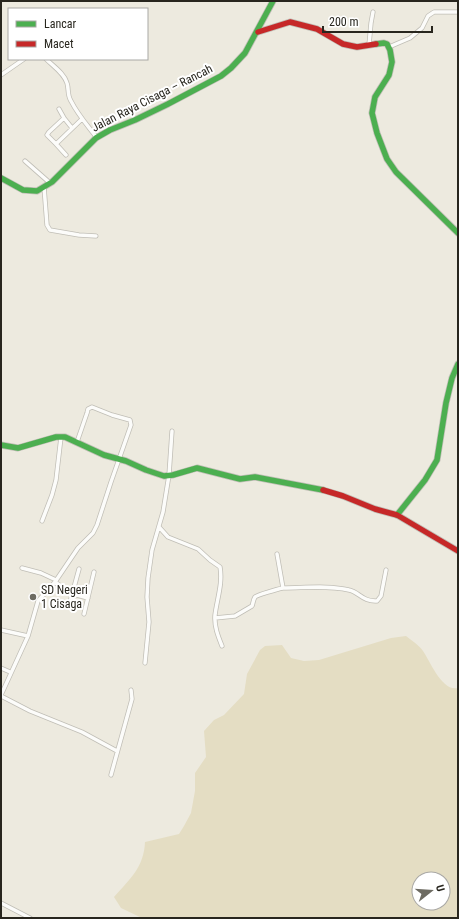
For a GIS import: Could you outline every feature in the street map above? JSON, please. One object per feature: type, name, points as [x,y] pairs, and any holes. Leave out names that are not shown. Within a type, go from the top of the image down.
[{"type":"street","name":"Jalan Raya Cisaga – Rancah","points":[[1,178],[29,191],[38,190],[50,183],[80,152],[97,138],[180,98],[227,71],[237,62],[258,32],[273,1]]},
{"type":"street","points":[[369,45],[370,23],[373,12]]},
{"type":"street","points":[[389,47],[410,38],[422,28],[428,16],[434,12],[458,12]]},
{"type":"street","points":[[258,32],[290,22],[317,29],[343,44],[356,47],[384,43],[389,47],[392,56],[389,75],[375,97],[373,106],[372,114],[377,133],[387,159],[396,172],[458,233]]},
{"type":"street","points":[[1,75],[23,60]]},
{"type":"street","points":[[47,60],[63,75],[67,82],[68,97],[82,119],[97,138]]},
{"type":"street","points":[[59,109],[72,128]]},
{"type":"street","points":[[64,118],[47,134],[66,155]]},
{"type":"street","points":[[56,144],[82,119]]},
{"type":"street","points":[[26,161],[50,183]]},
{"type":"street","points":[[44,187],[47,225],[50,230],[79,235],[96,236]]},
{"type":"street","points":[[397,515],[432,470],[436,461],[440,448],[442,425],[452,378],[458,364]]},
{"type":"street","points":[[77,442],[88,409],[92,407],[112,416],[129,418],[131,421],[131,425],[97,526],[93,534],[78,548],[56,581],[37,603],[28,636],[10,672],[1,696],[30,711],[82,732],[117,751]]},
{"type":"street","points":[[144,663],[149,622],[147,597],[148,578],[152,550],[163,512],[169,475],[172,431]]},
{"type":"street","points":[[1,445],[18,448],[56,437],[61,437],[72,439],[104,455],[156,473],[169,475],[197,468],[240,479],[255,477],[316,488],[343,496],[375,509],[397,515],[458,551]]},
{"type":"street","points":[[42,521],[56,480],[61,437]]},
{"type":"street","points":[[159,527],[168,537],[198,549],[220,567],[221,580],[215,618],[217,632],[222,646]]},
{"type":"street","points":[[277,554],[283,588]]},
{"type":"street","points":[[22,568],[41,573],[56,581],[73,594],[88,598]]},
{"type":"street","points":[[58,601],[70,603],[79,569]]},
{"type":"street","points":[[215,618],[229,618],[235,616],[252,606],[254,598],[257,595],[266,594],[283,588],[335,588],[351,590],[362,598],[377,601],[381,596],[386,570]]},
{"type":"street","points":[[84,614],[94,572]]},
{"type":"street","points":[[1,630],[28,636]]},
{"type":"street","points":[[1,668],[10,672]]},
{"type":"street","points":[[111,774],[132,699],[132,690]]},
{"type":"street","points":[[1,903],[30,918]]},
{"type":"shaded area","points":[[406,636],[421,649],[442,681],[452,688],[458,688],[458,918],[142,918],[121,908],[114,897],[131,878],[139,866],[144,851],[145,842],[179,834],[184,826],[191,813],[195,791],[195,773],[206,757],[204,731],[214,720],[224,715],[244,694],[247,674],[260,650],[265,646],[282,645],[291,658],[304,661],[319,660],[391,638]]},
{"type":"traffic: fast","points":[[1,178],[23,190],[37,191],[52,182],[96,138],[110,130],[168,104],[221,76],[245,53],[273,1]]},
{"type":"traffic: fast","points":[[376,44],[387,44],[390,50],[392,62],[389,75],[375,97],[372,113],[377,133],[387,159],[396,172],[458,233]]},
{"type":"traffic: fast","points":[[397,515],[425,480],[437,460],[446,403],[452,378],[458,364]]},
{"type":"traffic: fast","points":[[1,445],[18,448],[56,437],[65,437],[104,455],[126,461],[164,476],[197,468],[240,479],[255,477],[323,490]]},
{"type":"traffic: jam","points":[[258,32],[290,22],[317,29],[343,44],[357,47],[376,44]]},
{"type":"traffic: jam","points":[[323,490],[343,496],[375,509],[397,515],[458,551]]},
{"type":"place","name":"SD Negeri 1 Cisaga","points":[[33,597]]}]
